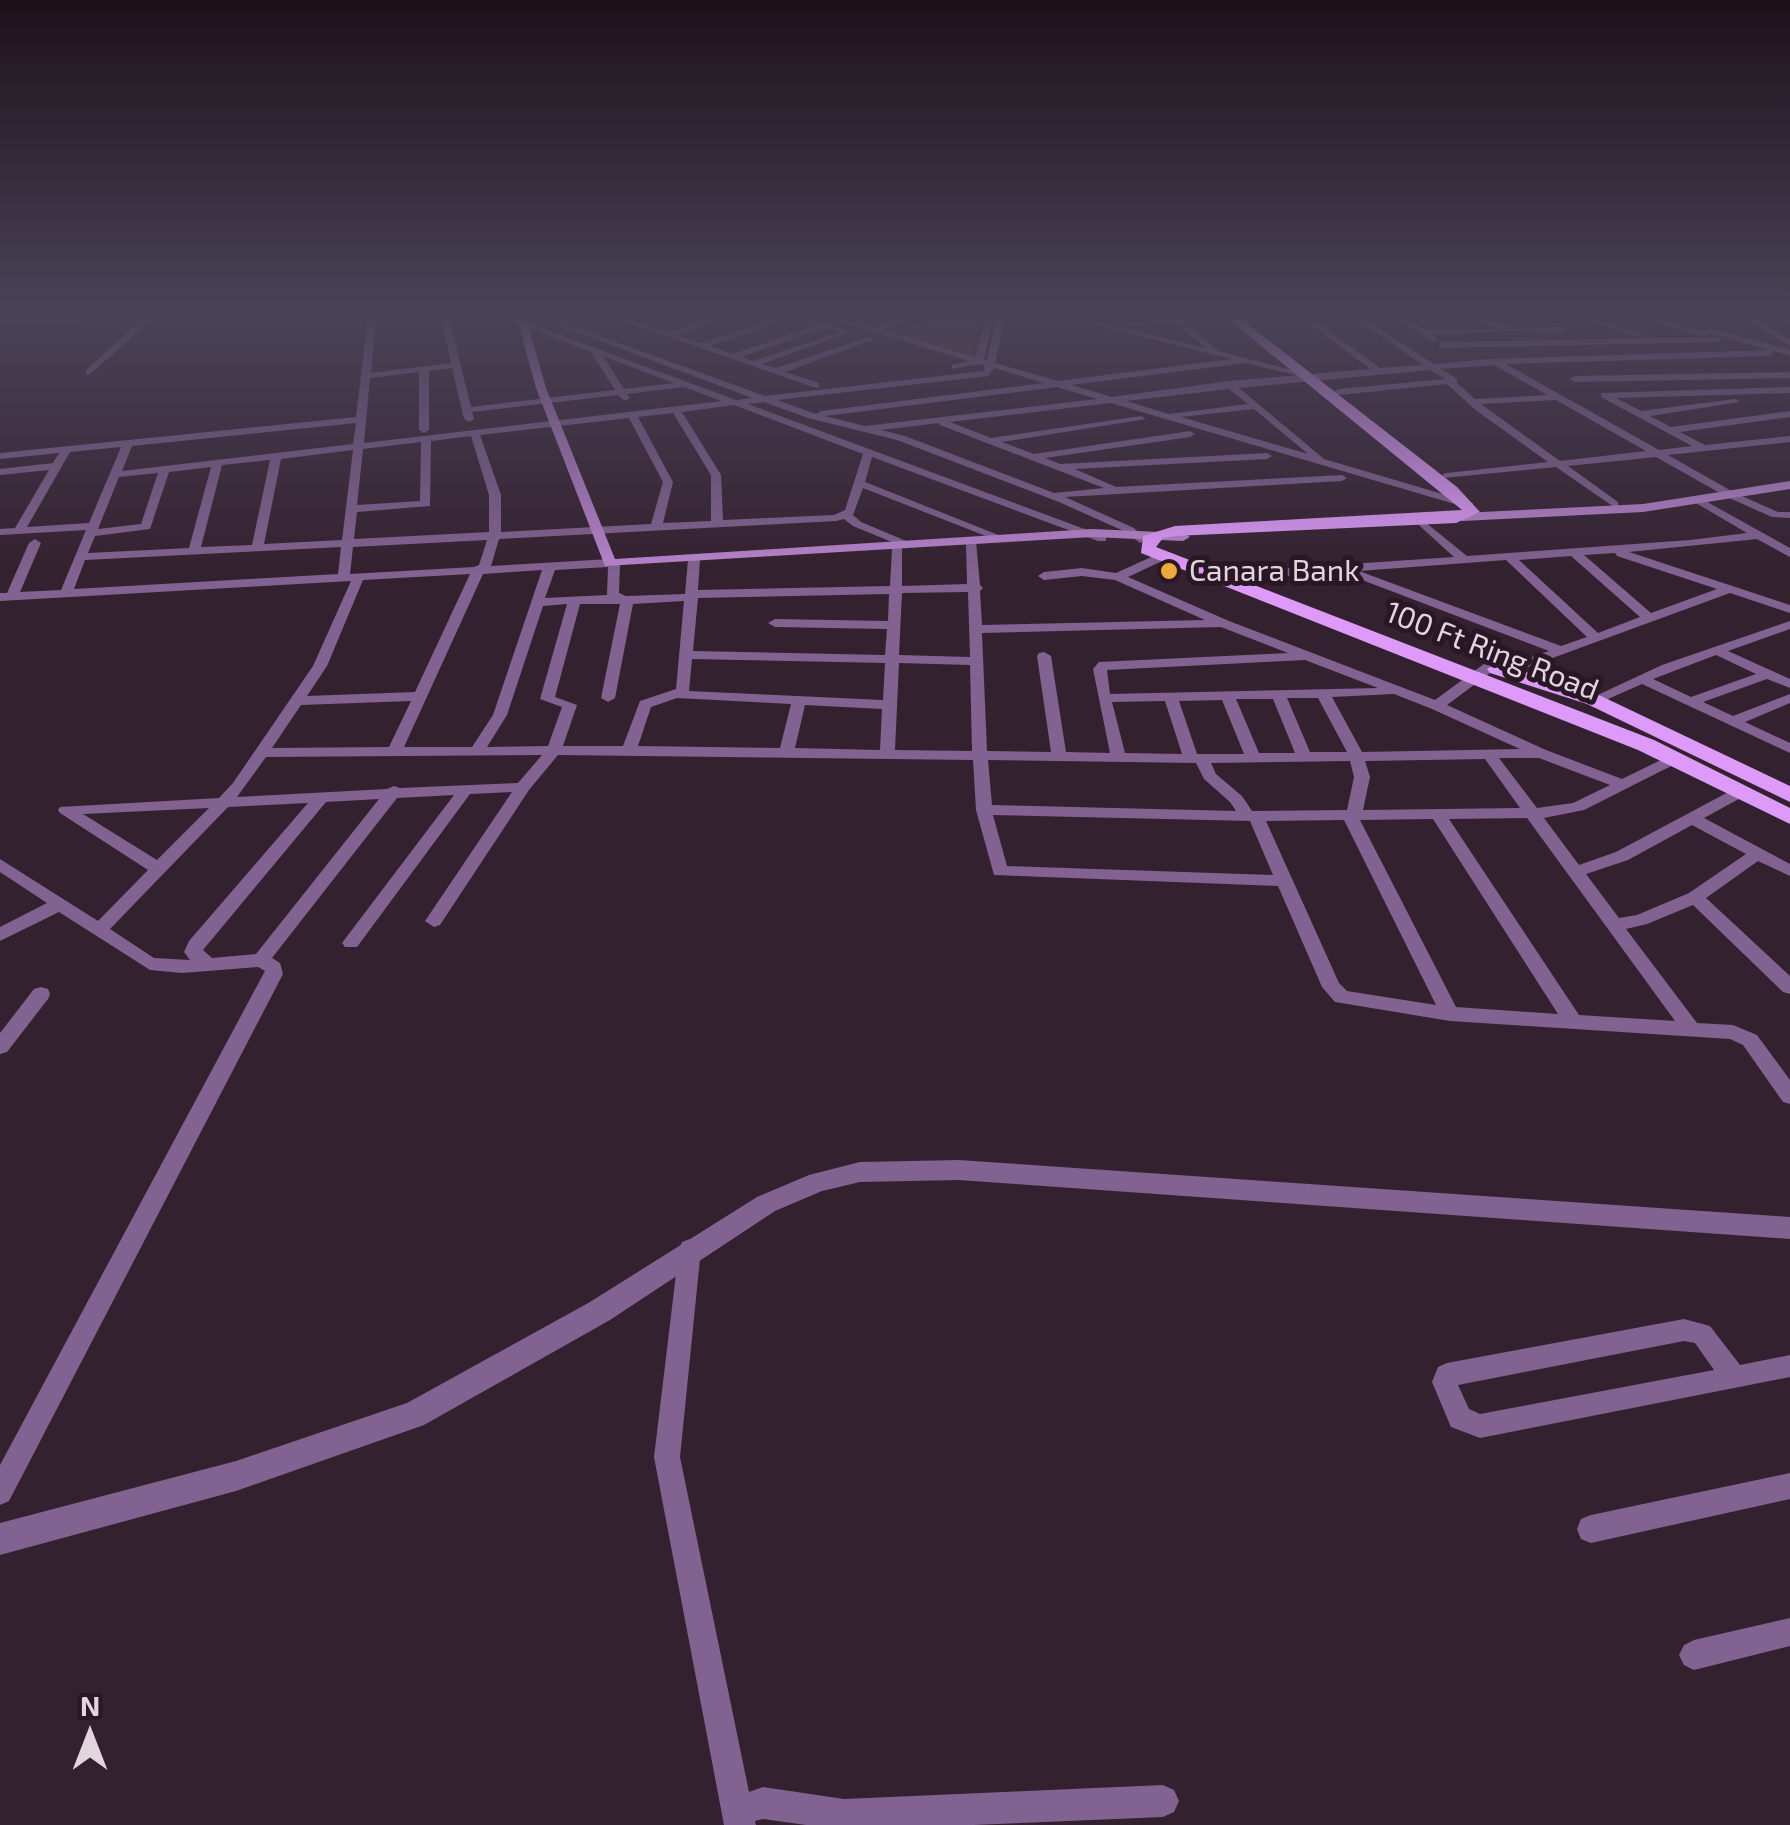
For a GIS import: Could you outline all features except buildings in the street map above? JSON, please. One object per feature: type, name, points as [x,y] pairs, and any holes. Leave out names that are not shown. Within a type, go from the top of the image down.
[{"type":"main road","points":[[547,403],[612,564]]},
{"type":"main road","points":[[1342,403],[1473,513]]},
{"type":"main road","points":[[1353,403],[1478,501],[1473,513]]},
{"type":"main road","points":[[1160,542],[1614,504],[1790,482]]},
{"type":"main road","points":[[612,564],[1000,538],[1097,536],[1160,542],[1425,525],[1473,513],[1700,501],[1726,492]]},
{"type":"main road","points":[[612,564],[852,547],[1097,536]]},
{"type":"main road","name":"100 Ft Ring Road","points":[[1160,542],[1490,672],[1790,817]]},
{"type":"main road","name":"100 Ft Ring Road","points":[[1160,542],[1490,672],[1594,700],[1790,796]]},
{"type":"street","points":[[100,929],[226,799],[263,753],[320,666],[352,577],[345,542],[363,403]]},
{"type":"street","points":[[350,509],[426,504],[425,403]]},
{"type":"street","points":[[394,752],[494,534],[494,486],[466,403]]},
{"type":"street","points":[[468,410],[527,403]]},
{"type":"street","points":[[628,403],[668,482],[657,526]]},
{"type":"street","points":[[114,475],[677,403]]},
{"type":"street","points":[[632,411],[737,403]]},
{"type":"street","points":[[738,403],[1097,536]]},
{"type":"street","points":[[776,403],[901,438],[1160,542],[1118,577]]},
{"type":"street","points":[[865,403],[876,407]]},
{"type":"street","points":[[811,416],[906,403]]},
{"type":"street","points":[[866,429],[1067,403]]},
{"type":"street","points":[[1090,403],[1473,513]]},
{"type":"street","points":[[1121,403],[1323,462],[1473,513]]},
{"type":"street","points":[[1253,403],[1323,462]]},
{"type":"street","points":[[1474,403],[1614,504]]},
{"type":"street","points":[[1568,403],[1726,492],[1776,515],[1790,515]]},
{"type":"street","points":[[1620,403],[1705,449]]},
{"type":"street","points":[[1641,414],[1714,403]]},
{"type":"street","points":[[1164,416],[1257,406]]},
{"type":"street","points":[[676,410],[716,475],[717,522]]},
{"type":"street","points":[[1670,430],[1790,414]]},
{"type":"street","points":[[0,456],[362,419]]},
{"type":"street","points":[[988,440],[1141,419]]},
{"type":"street","points":[[938,421],[1121,491]]},
{"type":"street","points":[[1032,457],[1190,434]]},
{"type":"street","points":[[852,547],[852,520],[871,451],[901,438]]},
{"type":"street","points":[[1447,476],[1790,439]]},
{"type":"street","points":[[66,593],[128,443]]},
{"type":"street","points":[[19,531],[67,449]]},
{"type":"street","points":[[1060,467],[1268,456]]},
{"type":"street","points":[[257,546],[276,457]]},
{"type":"street","points":[[194,550],[217,464]]},
{"type":"street","points":[[0,484],[4,472],[58,466]]},
{"type":"street","points":[[0,532],[146,527],[165,469]]},
{"type":"street","points":[[1048,494],[1342,478]]},
{"type":"street","points":[[861,484],[1000,538]]},
{"type":"street","points":[[1700,501],[1790,553]]},
{"type":"street","points":[[82,557],[717,522],[852,520],[902,546],[887,753]]},
{"type":"street","points":[[1425,525],[1464,560]]},
{"type":"street","points":[[1247,575],[1611,550],[1760,535]]},
{"type":"street","points":[[6,597],[35,543]]},
{"type":"street","points":[[972,544],[984,810],[998,868],[1004,873],[1283,882]]},
{"type":"street","points":[[1611,550],[1790,609]]},
{"type":"street","points":[[1574,552],[1648,617]]},
{"type":"street","points":[[1508,557],[1594,635]]},
{"type":"street","points":[[679,692],[694,560]]},
{"type":"street","points":[[6,597],[612,564],[612,593],[623,599]]},
{"type":"street","points":[[477,750],[500,715],[550,565]]},
{"type":"street","points":[[1340,568],[1557,649]]},
{"type":"street","points":[[1044,576],[1082,572],[1118,577],[1224,624],[1437,706],[1623,785]]},
{"type":"street","points":[[540,602],[976,588]]},
{"type":"street","points":[[1437,706],[1490,672],[1728,589]]},
{"type":"street","points":[[608,698],[623,599]]},
{"type":"street","points":[[434,921],[524,786],[554,750],[570,705],[548,699],[574,600]]},
{"type":"street","points":[[775,623],[895,625]]},
{"type":"street","points":[[975,629],[1224,624]]},
{"type":"street","points":[[1594,700],[1790,626]]},
{"type":"street","points":[[1718,651],[1790,684]]},
{"type":"street","points":[[684,656],[975,661]]},
{"type":"street","points":[[1044,656],[1059,758]]},
{"type":"street","points":[[1119,758],[1104,698],[1100,669],[1104,664],[1308,657]]},
{"type":"street","points":[[1691,702],[1768,674]]},
{"type":"street","points":[[1642,679],[1790,750]]},
{"type":"street","points":[[629,750],[645,704],[679,692],[690,697],[891,705]]},
{"type":"street","points":[[1104,698],[1399,692]]},
{"type":"street","points":[[1324,693],[1357,757],[1363,787],[1352,815],[1450,1014]]},
{"type":"street","points":[[1278,694],[1305,758]]},
{"type":"street","points":[[295,701],[420,696]]},
{"type":"street","points":[[1172,696],[1196,759],[1251,816],[1336,993],[1358,1003],[1450,1014],[1690,1028],[1743,1035],[1790,1096]]},
{"type":"street","points":[[1228,696],[1253,758]]},
{"type":"street","points":[[1732,722],[1790,698]]},
{"type":"street","points":[[787,752],[799,701]]},
{"type":"street","points":[[263,753],[629,750],[1196,759],[1541,753]]},
{"type":"street","points":[[1490,756],[1690,1028]]},
{"type":"street","points":[[984,810],[1251,816],[1534,814],[1578,807],[1674,759]]},
{"type":"street","points":[[159,869],[66,810],[524,786]]},
{"type":"street","points":[[352,943],[467,788]]},
{"type":"street","points":[[261,960],[394,791]]},
{"type":"street","points":[[1578,871],[1622,856],[1740,792]]},
{"type":"street","points":[[208,964],[192,952],[195,945],[322,795]]},
{"type":"street","points":[[1438,814],[1574,1023]]},
{"type":"street","points":[[1692,818],[1790,870]]},
{"type":"street","points":[[1614,924],[1641,920],[1695,897],[1758,854]]},
{"type":"street","points":[[0,1492],[272,980],[274,968],[261,960],[150,964],[60,904],[6,876]]},
{"type":"street","points":[[1695,897],[1790,987]]},
{"type":"street","points":[[0,935],[60,904]]},
{"type":"street","points":[[0,1048],[41,994]]},
{"type":"street","points":[[0,1539],[236,1476],[414,1415],[600,1311],[690,1249],[766,1204],[818,1182],[860,1172],[979,1172],[1790,1228]]},
{"type":"street","points":[[690,1249],[667,1458],[739,1818],[763,1803],[844,1814],[1164,1801]]},
{"type":"street","points":[[1735,1378],[1702,1334],[1684,1330],[1447,1376],[1444,1382],[1460,1418],[1480,1426],[1735,1378],[1790,1366]]},
{"type":"street","points":[[1591,1529],[1790,1486]]},
{"type":"street","points":[[1694,1654],[1788,1635]]},
{"type":"place","name":"Canara Bank","points":[[1169,571]]}]
